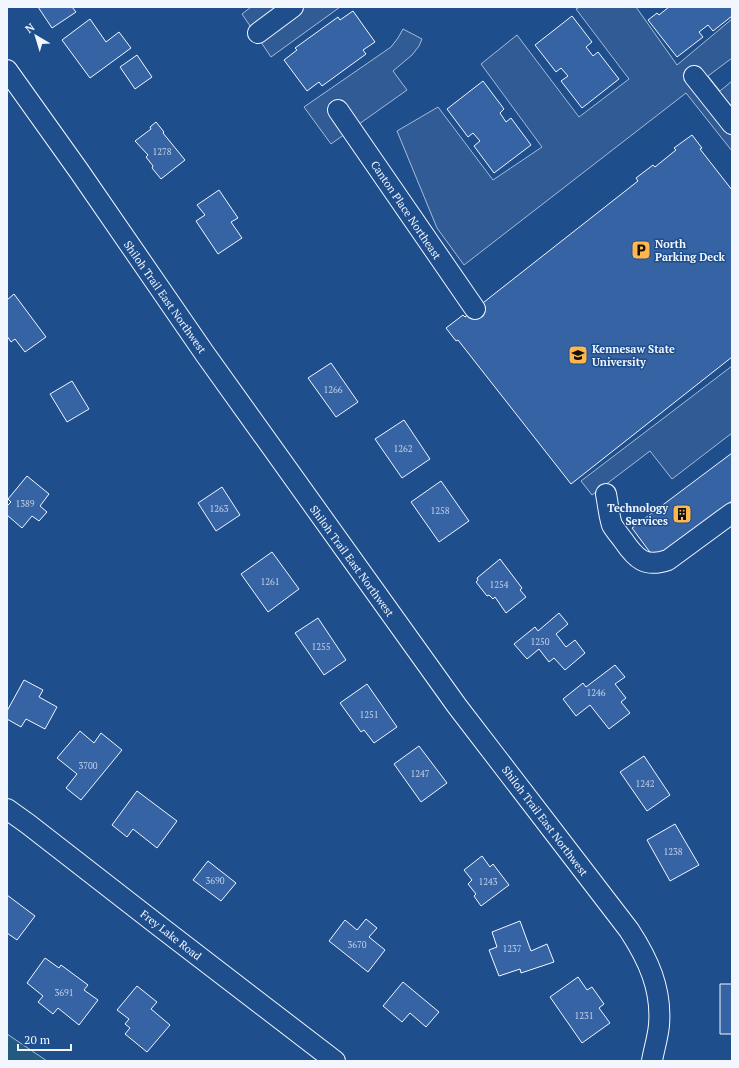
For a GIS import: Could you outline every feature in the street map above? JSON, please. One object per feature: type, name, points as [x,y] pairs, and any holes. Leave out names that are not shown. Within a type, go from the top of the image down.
[{"type":"street","points":[[258,33],[293,7]]},
{"type":"street","name":"Shiloh Trail East Northwest","points":[[7,70],[79,171],[205,354],[453,700],[629,930],[650,966],[657,986],[659,1025],[652,1061]]},
{"type":"street","points":[[694,76],[729,114]]},
{"type":"street","name":"Canton Place Northeast","points":[[338,110],[444,251],[475,309]]},
{"type":"street","points":[[606,494],[613,525],[633,555],[641,561],[650,563],[659,563],[668,560],[732,513]]},
{"type":"street","name":"Frey Lake Road","points":[[7,810],[28,824],[335,1061]]},
{"type":"shaded area","points":[[251,7],[340,7],[271,57],[242,14]]},
{"type":"shaded area","points":[[580,7],[636,7],[677,65],[732,19],[732,58],[708,76],[720,91],[732,81],[732,151],[686,93],[464,265],[437,228],[397,131],[438,107],[493,180],[542,147],[481,64],[517,35],[579,117],[629,79],[576,9]]},
{"type":"shaded area","points":[[403,29],[422,39],[412,55],[393,71],[407,90],[331,144],[304,107],[391,47]]},
{"type":"shaded area","points":[[732,366],[732,433],[672,479],[650,451],[592,495],[581,481]]},
{"type":"shaded area","points":[[7,1034],[47,1061],[7,1061]]},
{"type":"building","points":[[38,7],[72,7],[76,12],[52,28]]},
{"type":"building","points":[[669,7],[732,7],[732,16],[713,31],[708,25],[699,32],[703,37],[677,57],[648,20],[657,13],[659,15]]},
{"type":"building","points":[[353,11],[375,42],[363,50],[366,54],[322,86],[319,82],[307,91],[284,60],[297,50],[295,48],[338,17],[340,20]]},
{"type":"building","points":[[572,16],[592,42],[586,47],[593,56],[598,52],[619,79],[582,108],[561,81],[568,76],[561,68],[556,72],[535,45]]},
{"type":"building","points":[[90,19],[106,42],[119,32],[131,48],[90,78],[62,40]]},
{"type":"building","points":[[137,55],[152,77],[135,89],[120,67]]},
{"type":"building","points":[[483,81],[504,109],[500,113],[506,122],[511,118],[531,145],[494,173],[474,146],[480,141],[473,133],[468,137],[447,109]]},
{"type":"building","points":[[156,122],[185,160],[161,179],[152,168],[153,166],[146,157],[148,155],[135,141],[151,129],[150,127]]},
{"type":"building","name":"North Parking Deck","points":[[692,135],[702,148],[700,149],[732,190],[732,357],[571,484],[458,340],[456,341],[446,328],[463,315],[465,317],[638,181],[636,178],[653,165],[655,167],[676,150],[674,148]]},
{"type":"building","points":[[219,190],[238,218],[231,222],[242,238],[218,254],[196,221],[205,215],[197,205]]},
{"type":"building","points":[[14,294],[46,337],[25,352],[15,339],[11,342],[7,336],[7,300]]},
{"type":"building","points":[[331,363],[358,402],[336,417],[308,378]]},
{"type":"building","points":[[72,381],[89,409],[67,422],[50,394]]},
{"type":"building","points":[[404,420],[430,459],[402,478],[375,439]]},
{"type":"building","name":"Technology Services","points":[[732,453],[732,501],[655,559],[632,528]]},
{"type":"building","points":[[27,476],[49,494],[40,506],[47,512],[39,521],[32,516],[22,528],[7,515],[7,506],[11,502],[8,499]]},
{"type":"building","points":[[441,481],[469,521],[439,542],[411,502]]},
{"type":"building","points":[[222,487],[240,515],[216,531],[198,503]]},
{"type":"building","points":[[272,552],[299,589],[268,612],[241,574]]},
{"type":"building","points":[[500,559],[522,588],[520,590],[526,597],[506,613],[495,597],[493,599],[489,595],[487,596],[476,582],[478,580],[477,578]]},
{"type":"building","points":[[559,613],[568,624],[556,634],[566,647],[575,640],[585,653],[565,670],[554,658],[549,662],[539,649],[527,659],[514,644],[535,627],[538,631]]},
{"type":"building","points":[[318,618],[346,660],[324,675],[295,633]]},
{"type":"building","points":[[615,665],[625,677],[615,684],[626,698],[621,702],[630,713],[609,729],[590,705],[576,716],[563,699],[583,683],[586,687]]},
{"type":"building","points":[[24,680],[43,690],[39,697],[57,707],[45,729],[26,719],[21,727],[7,719],[7,711]]},
{"type":"building","points":[[367,684],[397,727],[374,743],[364,730],[361,732],[340,703]]},
{"type":"building","points":[[80,731],[94,743],[101,733],[122,750],[81,800],[66,788],[77,774],[57,758]]},
{"type":"building","points":[[419,746],[447,783],[421,802],[394,764]]},
{"type":"building","points":[[644,756],[670,795],[647,811],[620,772]]},
{"type":"building","points":[[137,791],[177,821],[157,848],[133,829],[127,837],[112,825]]},
{"type":"building","points":[[675,824],[699,865],[670,881],[647,840]]},
{"type":"building","points":[[482,856],[490,867],[493,864],[509,885],[481,906],[474,896],[476,894],[468,884],[472,880],[464,870]]},
{"type":"building","points":[[208,861],[236,883],[221,901],[193,880]]},
{"type":"building","points":[[7,895],[35,916],[17,940],[7,933]]},
{"type":"building","points":[[366,919],[377,928],[369,937],[385,950],[368,972],[329,941],[345,920],[357,930]]},
{"type":"building","points":[[520,921],[531,951],[547,944],[554,962],[521,973],[520,969],[499,976],[489,950],[497,947],[492,932]]},
{"type":"building","points":[[45,958],[59,968],[61,965],[88,985],[84,990],[98,1000],[79,1025],[58,1008],[53,1014],[38,1002],[43,996],[27,983]]},
{"type":"building","points":[[578,977],[587,990],[592,987],[604,1004],[599,1008],[610,1023],[582,1043],[550,997]]},
{"type":"building","points":[[403,982],[439,1012],[426,1027],[410,1013],[402,1022],[383,1006]]},
{"type":"building","points":[[720,984],[732,984],[732,1034],[720,1034]]},
{"type":"building","points":[[137,986],[157,1002],[151,1009],[170,1025],[147,1052],[125,1034],[130,1028],[125,1024],[129,1019],[117,1010]]},
{"type":"place","name":"North Parking Deck","points":[[641,250]]},
{"type":"place","name":"Kennesaw State University","points":[[578,355]]},
{"type":"place","name":"Technology Services","points":[[682,514]]}]
